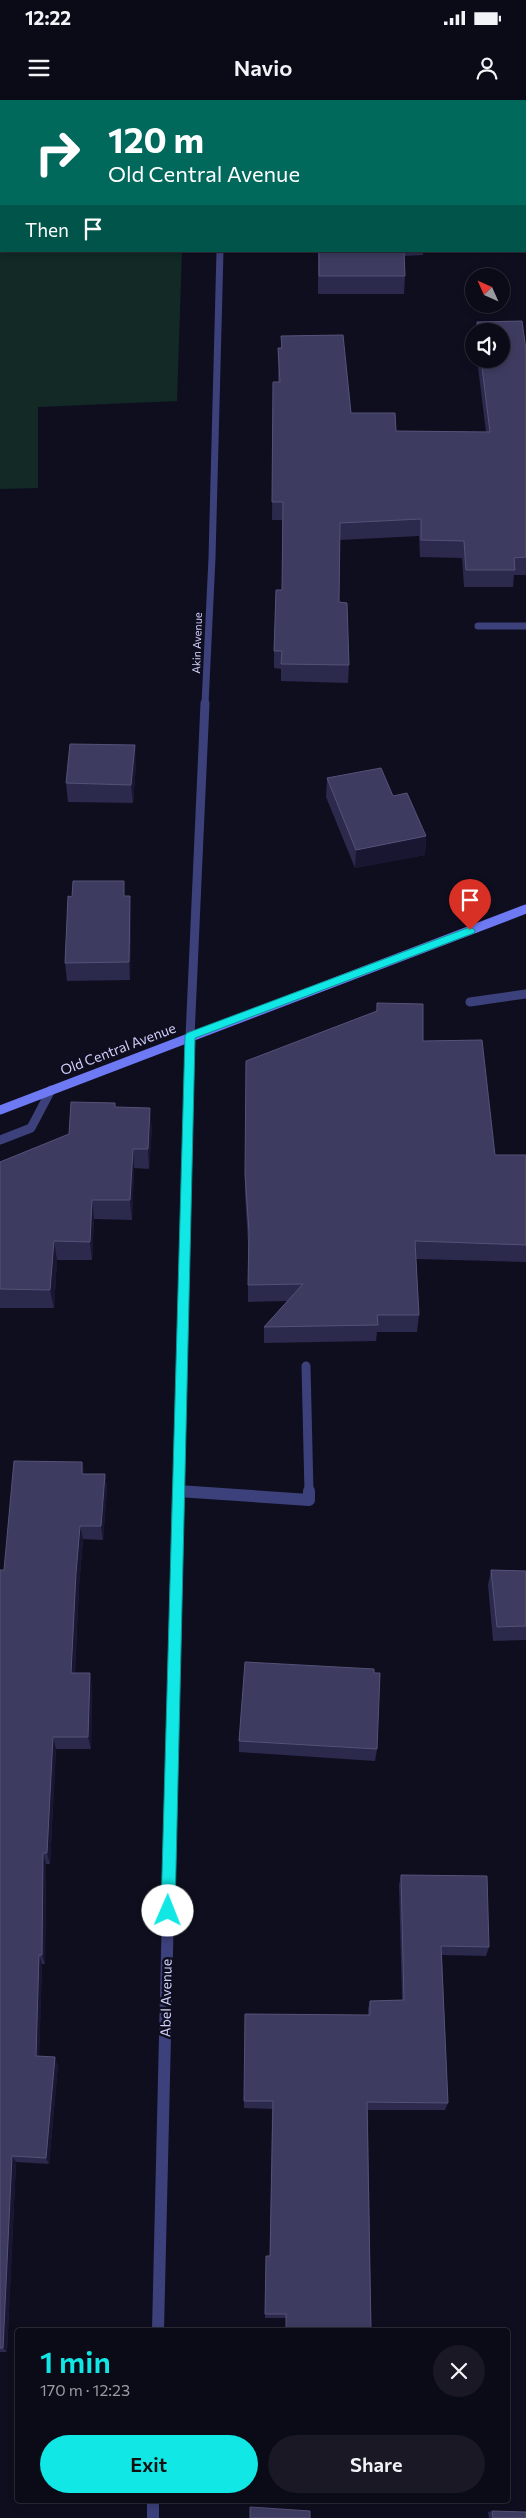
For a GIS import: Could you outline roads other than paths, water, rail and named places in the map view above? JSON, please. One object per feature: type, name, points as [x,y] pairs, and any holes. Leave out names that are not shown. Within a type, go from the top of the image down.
[{"type":"main road","name":"Old Central Avenue","points":[[0,1110],[526,909]]},
{"type":"street","name":"Akin Avenue","points":[[190,1036],[212,558],[220,252]]},
{"type":"street","points":[[478,626],[526,626]]},
{"type":"street","points":[[470,1002],[526,994]]},
{"type":"street","name":"Abel Avenue","points":[[158,2328],[190,1036]]},
{"type":"street","points":[[0,1140],[31,1128],[51,1090]]},
{"type":"street","points":[[178,1491],[309,1500],[306,1366]]},
{"type":"street","points":[[153,2503],[153,2518]]}]
